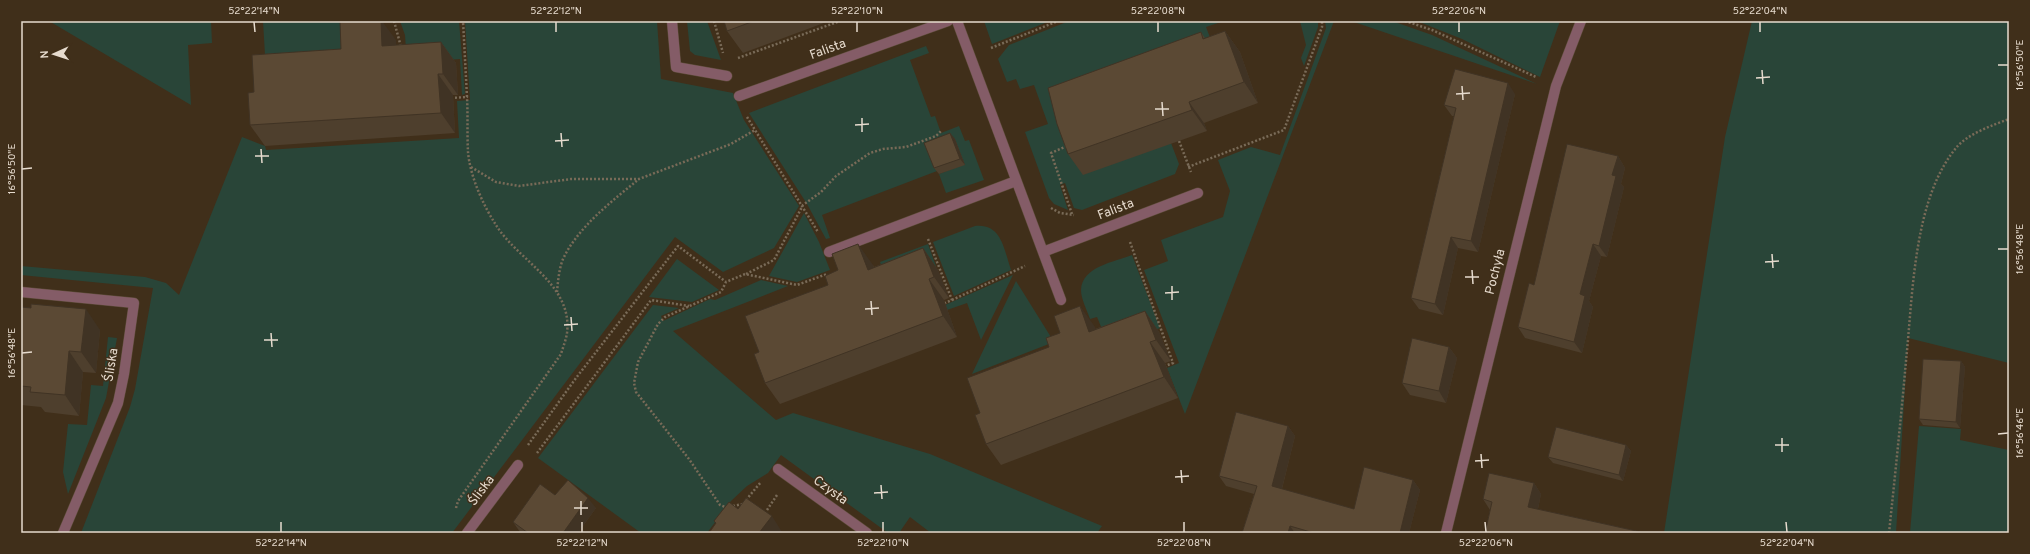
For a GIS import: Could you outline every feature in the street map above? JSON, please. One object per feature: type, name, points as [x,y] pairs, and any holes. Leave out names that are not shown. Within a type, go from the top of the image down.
[{"type":"street","points":[[672,21],[676,67],[727,76]]},
{"type":"street","name":"Falista","points":[[739,96],[948,21]]},
{"type":"street","points":[[957,21],[1061,300]]},
{"type":"street","name":"Pochyła","points":[[1446,533],[1556,86],[1581,21]]},
{"type":"street","points":[[829,252],[1016,181]]},
{"type":"street","name":"Falista","points":[[1044,254],[1198,193]]},
{"type":"street","name":"Śliska","points":[[21,292],[134,303],[124,374],[118,403],[63,533]]},
{"type":"street","name":"Śliska","points":[[467,533],[518,465]]},
{"type":"street","name":"Czysta","points":[[778,469],[867,533]]},
{"type":"path","points":[[394,21],[400,40],[401,52]]},
{"type":"path","points":[[455,514],[458,502],[561,354],[567,333],[565,313],[557,292],[537,268],[512,246],[496,226],[478,191],[468,153],[463,21]]},
{"type":"path","points":[[714,21],[724,55]]},
{"type":"path","points":[[733,60],[840,21]]},
{"type":"path","points":[[970,56],[1058,21]]},
{"type":"path","points":[[1188,167],[1284,130],[1322,27],[1322,21]]},
{"type":"path","points":[[1405,21],[1432,30],[1556,86]]},
{"type":"path","points":[[739,96],[748,118],[803,205],[829,252]]},
{"type":"path","points":[[451,98],[467,97]]},
{"type":"path","points":[[1889,533],[1915,275],[1924,214],[1939,174],[1957,147],[1983,129],[2009,119]]},
{"type":"path","points":[[471,166],[496,182],[519,186],[571,179],[639,178],[731,144],[755,130]]},
{"type":"path","points":[[778,469],[767,474],[743,504],[728,508],[720,505],[685,453],[636,392],[634,384],[638,362],[658,324],[665,317],[722,292],[726,282],[774,260],[803,205],[821,192],[836,176],[870,153],[883,149],[906,147],[936,136],[941,130]]},
{"type":"path","points":[[1179,141],[1185,158]]},
{"type":"path","points":[[1072,145],[1051,153],[1072,215]]},
{"type":"path","points":[[1184,175],[1191,172]]},
{"type":"path","points":[[557,292],[563,260],[570,247],[595,219],[639,178]]},
{"type":"path","points":[[1048,204],[1060,212],[1072,215],[1079,214]]},
{"type":"path","points":[[920,218],[952,300]]},
{"type":"path","points":[[1122,222],[1162,328],[1173,362],[1165,366]]},
{"type":"path","points":[[518,465],[522,454],[576,378],[678,246],[726,282]]},
{"type":"path","points":[[945,303],[1044,254]]},
{"type":"path","points":[[746,274],[797,285],[826,275]]},
{"type":"path","points":[[538,452],[651,300],[689,306]]},
{"type":"green space","points":[[49,21],[211,21],[212,43],[188,45],[191,105]]},
{"type":"green space","points":[[263,21],[353,21],[356,66],[266,72]]},
{"type":"green space","points":[[400,21],[459,21],[465,94],[462,95],[460,59],[407,63],[405,35]]},
{"type":"green space","points":[[465,21],[657,21],[661,79],[733,93],[744,120],[799,206],[774,248],[723,272],[675,237],[452,533],[81,533],[130,407],[135,389],[153,288],[21,275],[21,266],[145,277],[166,283],[179,295],[242,137],[265,146],[266,150],[459,138],[457,101],[470,100]]},
{"type":"green space","points":[[687,21],[707,21],[721,60],[695,55],[690,51]]},
{"type":"green space","points":[[984,21],[1050,21],[992,44]]},
{"type":"green space","points":[[1069,21],[1224,21],[1206,27],[1216,53],[1171,143],[1179,164],[1175,174],[1082,210],[1074,208],[1065,183],[1060,185],[1068,210],[1054,204],[1049,198],[1025,132],[1048,124],[1034,85],[1020,89],[1016,79],[1007,82],[998,59],[1009,45]]},
{"type":"green space","points":[[1300,21],[1318,21],[1318,27],[1304,66],[1301,58],[1306,45]]},
{"type":"green space","points":[[1325,21],[1334,21],[1185,414],[1167,368],[1179,363],[1144,270],[1168,261],[1161,240],[1223,217],[1230,191],[1218,160],[1251,147],[1280,155],[1326,28]]},
{"type":"green space","points":[[1351,21],[1392,21],[1432,35],[1537,84]]},
{"type":"green space","points":[[1417,21],[1560,21],[1540,77],[1462,39]]},
{"type":"green space","points":[[1752,21],[2009,21],[2009,363],[1908,338],[1896,533],[1664,533],[1725,137]]},
{"type":"green space","points":[[926,46],[929,53],[910,60],[931,117],[935,116],[941,133],[959,126],[965,141],[969,140],[984,180],[946,193],[939,174],[965,164],[937,171],[822,215],[830,238],[826,239],[807,204],[749,113]]},
{"type":"green space","points":[[804,213],[819,242],[830,270],[797,282],[769,276]]},
{"type":"green space","points":[[975,226],[984,226],[996,233],[1004,246],[1011,270],[954,296],[933,242]]},
{"type":"green space","points":[[928,244],[936,266],[885,286],[887,280],[880,262]]},
{"type":"green space","points":[[1132,255],[1160,328],[1106,349],[1107,341],[1097,317],[1090,319],[1083,301],[1081,290],[1083,282],[1087,275],[1100,266]]},
{"type":"green space","points":[[677,259],[719,290],[692,302],[649,297]]},
{"type":"green space","points":[[1013,275],[981,340],[967,303],[947,310],[945,305]]},
{"type":"green space","points":[[761,280],[788,286],[673,331],[776,420],[793,413],[930,454],[1102,526],[1097,533],[931,533],[910,517],[899,533],[888,533],[781,455],[768,473],[747,486],[731,501],[707,533],[641,533],[538,458],[653,305],[679,308],[661,316],[663,321],[710,299],[715,300]]},
{"type":"green space","points":[[1016,281],[1054,342],[972,374]]},
{"type":"green space","points":[[108,337],[117,338],[106,398],[68,494],[63,472],[68,424],[87,425],[91,385],[103,386]]},
{"type":"green space","points":[[1919,426],[1961,429],[1960,440],[2009,450],[2009,533],[1910,533]]},
{"type":"building","points":[[381,21],[382,46],[441,42],[443,74],[438,74],[441,113],[250,125],[248,93],[254,92],[252,55],[341,49],[340,22]]},
{"type":"building","points":[[724,21],[754,21],[727,31]]},
{"type":"building","points":[[1225,31],[1244,82],[1189,102],[1192,110],[1068,154],[1057,124],[1048,88],[1201,32],[1203,39]]},
{"type":"building","points":[[1455,69],[1508,83],[1471,241],[1451,237],[1435,304],[1411,298],[1456,108],[1444,105]]},
{"type":"building","points":[[950,133],[960,159],[934,168],[924,143]]},
{"type":"building","points":[[1567,144],[1618,156],[1612,175],[1616,176],[1599,246],[1593,244],[1580,294],[1585,296],[1574,342],[1518,327],[1529,283],[1534,285]]},
{"type":"building","points":[[858,244],[868,270],[923,248],[934,277],[929,279],[943,316],[765,383],[754,354],[759,352],[745,316],[828,285],[825,276],[838,270],[832,254]]},
{"type":"building","points":[[31,304],[86,309],[81,352],[69,351],[65,395],[30,392],[31,387],[21,386],[21,307],[31,308]]},
{"type":"building","points":[[1080,306],[1089,332],[1145,311],[1156,340],[1150,342],[1164,377],[986,444],[975,415],[980,413],[967,378],[1049,347],[1046,338],[1060,333],[1054,316]]},
{"type":"building","points":[[1412,338],[1449,347],[1439,391],[1402,383]]},
{"type":"building","points":[[1923,359],[1961,361],[1956,422],[1919,419]]},
{"type":"building","points":[[1236,412],[1288,426],[1272,486],[1354,509],[1364,467],[1413,480],[1400,533],[1314,533],[1290,526],[1288,533],[1242,533],[1257,486],[1219,476]]},
{"type":"building","points":[[1556,427],[1626,445],[1619,475],[1548,457]]},
{"type":"building","points":[[1489,473],[1534,483],[1528,507],[1641,533],[1485,533],[1492,502],[1483,499]]},
{"type":"building","points":[[568,480],[588,498],[563,533],[528,533],[513,522],[540,484],[555,495]]},
{"type":"building","points":[[746,498],[772,516],[759,533],[709,533],[716,523],[714,521],[729,502],[738,509]]}]
